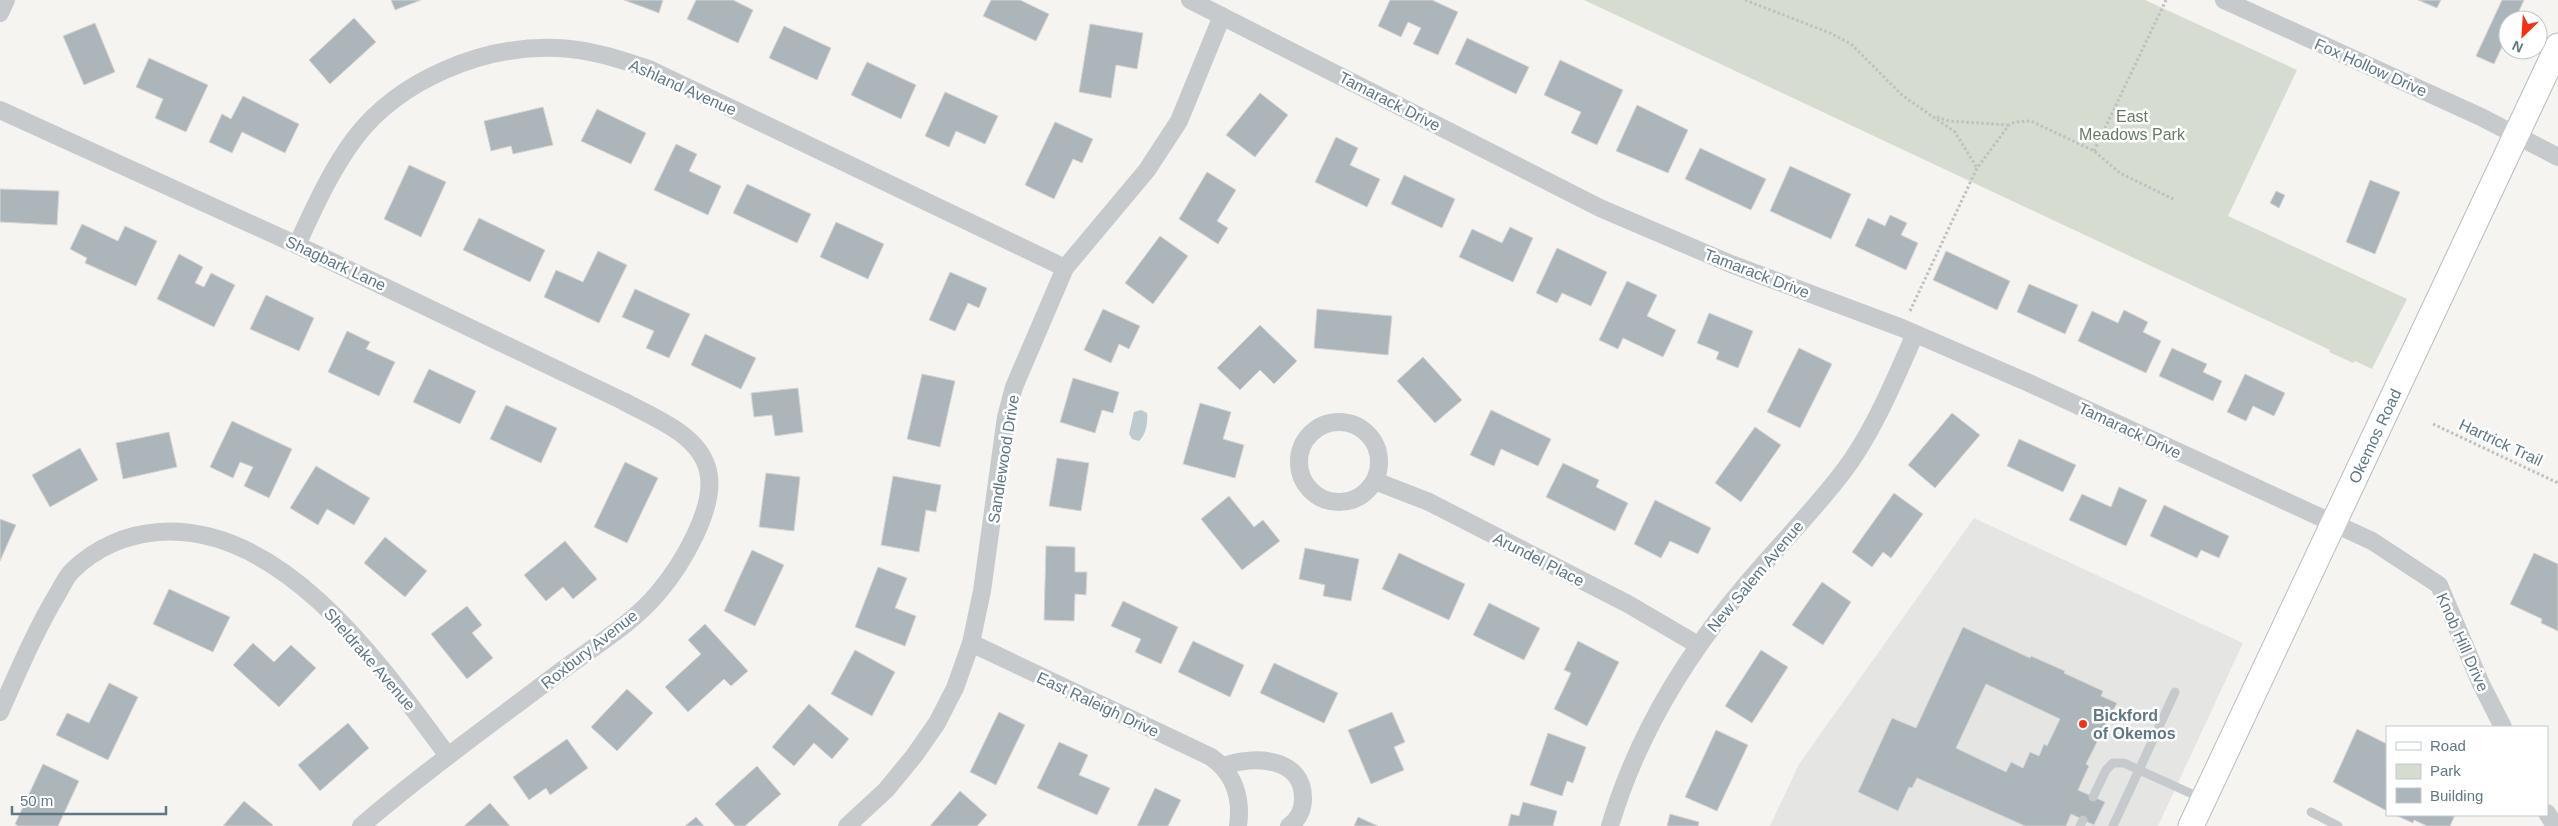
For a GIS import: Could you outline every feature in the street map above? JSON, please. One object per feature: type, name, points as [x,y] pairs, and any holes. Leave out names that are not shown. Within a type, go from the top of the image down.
[{"type":"main road","name":"Okemos Road","points":[[2191,826],[2558,46]]},
{"type":"street","points":[[0,13],[6,0]]},
{"type":"street","name":"Tamarack Drive","points":[[1190,0],[1600,208],[1731,264],[1909,331],[2029,383],[2334,523]]},
{"type":"street","name":"Fox Hollow Drive","points":[[2224,0],[2516,135],[2558,157]]},
{"type":"street","name":"Sandlewood Drive","points":[[847,826],[886,790],[937,723],[955,688],[971,643],[982,592],[1006,417],[1014,387],[1065,268],[1147,170],[1179,122],[1222,16]]},
{"type":"street","name":"Ashland Avenue","points":[[297,245],[320,196],[355,138],[382,109],[421,83],[457,65],[505,50],[556,48],[603,54],[649,69],[1065,268]]},
{"type":"street","name":"Shagbark Lane","points":[[0,110],[297,245],[623,401],[667,426]]},
{"type":"street","name":"New Salem Avenue","points":[[1610,826],[1624,782],[1666,696],[1698,645],[1743,588],[1844,470],[1882,406],[1909,331]]},
{"type":"street","points":[[1347,423],[1357,426],[1373,440],[1377,450],[1380,460],[1375,481],[1362,496],[1352,501],[1331,502],[1321,498],[1312,493],[1301,475],[1299,465],[1303,444],[1309,436],[1326,424],[1347,423]]},
{"type":"street","name":"Roxbury Avenue","points":[[361,826],[448,756],[625,624],[657,594],[681,562],[703,520],[707,496],[708,471],[696,445],[667,426]]},
{"type":"street","name":"Arundel Place","points":[[1375,481],[1429,502],[1628,604],[1698,645]]},
{"type":"street","name":"Knob Hill Drive","points":[[2334,523],[2372,541],[2438,585],[2481,684],[2502,726]]},
{"type":"street","name":"Sheldrake Avenue","points":[[0,712],[46,612],[71,572],[109,544],[146,532],[177,530],[206,533],[260,559],[290,577],[330,609],[392,680],[448,756]]},
{"type":"street","name":"East Raleigh Drive","points":[[971,643],[1211,757],[1224,766]]},
{"type":"street","points":[[1238,826],[1239,801],[1234,783],[1224,766],[1240,760],[1259,760],[1283,765],[1292,771],[1299,780],[1303,798],[1300,814],[1289,826]]},
{"type":"lane","points":[[2113,826],[2176,692]]},
{"type":"lane","points":[[2093,797],[2106,770],[2113,763],[2124,763],[2204,800]]},
{"type":"lane","points":[[2311,812],[2338,826]]},
{"type":"path","points":[[1745,0],[1830,33],[1851,44],[1903,96],[1936,117],[1955,132],[1977,168]]},
{"type":"path","points":[[2094,151],[2166,0]]},
{"type":"path","points":[[1936,117],[1949,120],[2009,125]]},
{"type":"path","points":[[1909,331],[1977,168],[2009,125],[2015,122],[2031,121],[2094,151],[2120,173],[2175,200]]},
{"type":"path","name":"Hartrick Trail","points":[[2433,424],[2558,483]]},
{"type":"shaded area","points":[[1141,410],[1147,413],[1147,420],[1145,432],[1139,441],[1132,439],[1129,434],[1134,412]]},
{"type":"shaded area","points":[[1974,518],[2243,643],[2158,826],[1770,826],[1799,764]]},
{"type":"green space","name":"East Meadows Park","points":[[1584,0],[2145,0],[2297,70],[2228,216],[2407,299],[2372,369],[2355,361],[2353,363],[2329,352],[2330,350]]},
{"type":"building","points":[[391,0],[421,0],[395,10]]},
{"type":"building","points":[[624,0],[663,0],[659,13]]},
{"type":"building","points":[[696,0],[733,0],[753,10],[738,43],[687,19]]},
{"type":"building","points":[[991,0],[1020,0],[1049,14],[1036,41],[983,16]]},
{"type":"building","points":[[1390,0],[1432,0],[1458,12],[1438,55],[1413,44],[1421,28],[1408,22],[1401,37],[1378,26]]},
{"type":"building","points":[[2418,0],[2441,0],[2437,8]]},
{"type":"building","points":[[2502,0],[2524,0],[2520,10],[2498,10],[2498,55],[2494,64],[2476,56]]},
{"type":"building","points":[[354,18],[376,42],[330,84],[309,60]]},
{"type":"building","points":[[95,23],[115,72],[84,85],[63,36]]},
{"type":"building","points":[[1090,24],[1143,33],[1137,69],[1116,65],[1111,98],[1079,92]]},
{"type":"building","points":[[784,26],[831,48],[817,80],[769,58]]},
{"type":"building","points":[[1467,38],[1529,67],[1516,94],[1455,64]]},
{"type":"building","points":[[149,58],[208,85],[186,132],[155,118],[163,99],[136,87]]},
{"type":"building","points":[[1560,60],[1623,90],[1597,145],[1571,133],[1581,112],[1544,95]]},
{"type":"building","points":[[867,62],[916,85],[901,119],[851,95]]},
{"type":"building","points":[[945,92],[998,116],[985,144],[956,131],[949,147],[925,136]]},
{"type":"building","points":[[1260,93],[1288,115],[1255,157],[1226,135]]},
{"type":"building","points":[[243,96],[299,124],[285,153],[242,132],[232,153],[209,142],[222,114],[231,119]]},
{"type":"building","points":[[1637,105],[1688,130],[1668,173],[1616,151]]},
{"type":"building","points":[[543,107],[553,145],[513,154],[511,146],[491,151],[484,121]]},
{"type":"building","points":[[597,109],[646,133],[631,164],[581,141]]},
{"type":"building","points":[[1055,122],[1093,139],[1082,163],[1073,159],[1054,199],[1025,185]]},
{"type":"building","points":[[1336,137],[1358,148],[1350,165],[1380,179],[1367,207],[1315,182]]},
{"type":"building","points":[[676,144],[697,154],[689,171],[721,186],[708,215],[654,190]]},
{"type":"building","points":[[1700,148],[1766,179],[1751,210],[1685,179]]},
{"type":"building","points":[[409,165],[446,182],[421,237],[384,219]]},
{"type":"building","points":[[1790,166],[1851,194],[1831,239],[1770,211]]},
{"type":"building","points":[[1207,172],[1236,190],[1217,221],[1228,228],[1218,244],[1179,219]]},
{"type":"building","points":[[1404,175],[1455,199],[1442,228],[1391,204]]},
{"type":"building","points":[[2370,180],[2400,192],[2375,254],[2346,242]]},
{"type":"building","points":[[747,184],[811,214],[797,243],[733,213]]},
{"type":"building","points":[[0,189],[59,191],[57,225],[0,222]]},
{"type":"building","points":[[2276,191],[2285,195],[2279,208],[2270,203]]},
{"type":"building","points":[[1890,215],[1907,223],[1901,235],[1918,243],[1906,270],[1855,246],[1868,218],[1885,226]]},
{"type":"building","points":[[479,218],[545,250],[530,282],[463,250]]},
{"type":"building","points":[[836,222],[884,244],[868,279],[820,257]]},
{"type":"building","points":[[82,224],[118,241],[125,226],[157,241],[136,286],[85,263],[87,258],[70,249]]},
{"type":"building","points":[[1510,227],[1533,238],[1513,282],[1459,257],[1472,229],[1502,243]]},
{"type":"building","points":[[1160,236],[1188,256],[1153,304],[1125,283]]},
{"type":"building","points":[[1557,248],[1607,272],[1591,306],[1562,293],[1557,303],[1536,293]]},
{"type":"building","points":[[598,251],[627,265],[599,323],[544,297],[556,270],[583,282]]},
{"type":"building","points":[[1946,251],[2010,281],[1997,310],[1933,280]]},
{"type":"building","points":[[179,254],[203,267],[195,283],[204,287],[211,273],[235,285],[214,327],[157,299]]},
{"type":"building","points":[[950,272],[987,288],[979,308],[968,303],[955,331],[929,320]]},
{"type":"building","points":[[1627,281],[1657,295],[1647,316],[1676,330],[1663,357],[1623,338],[1618,349],[1599,340]]},
{"type":"building","points":[[2029,284],[2078,305],[2065,334],[2017,312]]},
{"type":"building","points":[[635,289],[690,314],[669,358],[646,348],[654,331],[622,317]]},
{"type":"building","points":[[266,295],[314,318],[299,351],[250,329]]},
{"type":"building","points":[[1103,309],[1140,326],[1129,349],[1119,344],[1111,363],[1084,350]]},
{"type":"building","points":[[1317,309],[1392,316],[1388,355],[1314,348]]},
{"type":"building","points":[[2124,310],[2148,322],[2143,332],[2161,341],[2146,373],[2078,341],[2092,311],[2118,323]]},
{"type":"building","points":[[1709,313],[1753,331],[1738,368],[1716,359],[1719,352],[1697,343]]},
{"type":"building","points":[[1260,325],[1297,361],[1274,384],[1260,370],[1240,390],[1217,368]]},
{"type":"building","points":[[347,331],[370,342],[366,349],[395,362],[379,396],[328,372]]},
{"type":"building","points":[[705,334],[756,358],[741,389],[691,365]]},
{"type":"building","points":[[1799,348],[1832,364],[1800,428],[1767,412]]},
{"type":"building","points":[[2172,348],[2207,364],[2203,372],[2222,381],[2213,401],[2159,376]]},
{"type":"building","points":[[1423,357],[1462,400],[1435,423],[1397,381]]},
{"type":"building","points":[[429,369],[476,391],[460,424],[413,402]]},
{"type":"building","points":[[922,374],[955,381],[940,447],[907,439]]},
{"type":"building","points":[[2245,374],[2285,393],[2274,416],[2253,406],[2246,421],[2227,412]]},
{"type":"building","points":[[1073,378],[1119,392],[1113,413],[1102,410],[1095,433],[1060,422]]},
{"type":"building","points":[[798,388],[803,432],[775,436],[772,415],[754,417],[751,393]]},
{"type":"building","points":[[1200,403],[1231,412],[1223,439],[1244,445],[1235,478],[1183,464]]},
{"type":"building","points":[[506,405],[557,428],[541,463],[490,439]]},
{"type":"building","points":[[1491,410],[1551,439],[1538,466],[1501,449],[1494,466],[1470,455]]},
{"type":"building","points":[[1952,413],[1980,435],[1935,488],[1908,465]]},
{"type":"building","points":[[232,421],[292,449],[269,498],[244,486],[253,467],[240,462],[233,478],[210,467]]},
{"type":"building","points":[[1755,427],[1781,445],[1741,502],[1715,483]]},
{"type":"building","points":[[169,432],[177,467],[123,479],[116,443]]},
{"type":"building","points":[[2019,439],[2076,465],[2063,492],[2007,466]]},
{"type":"building","points":[[80,448],[98,480],[50,507],[32,475]]},
{"type":"building","points":[[1057,458],[1089,463],[1081,511],[1049,506]]},
{"type":"building","points":[[625,462],[658,478],[627,543],[594,527]]},
{"type":"building","points":[[1563,463],[1599,480],[1596,487],[1628,503],[1615,531],[1546,497]]},
{"type":"building","points":[[316,466],[370,498],[354,525],[327,509],[318,525],[290,508]]},
{"type":"building","points":[[766,473],[800,477],[794,531],[759,527]]},
{"type":"building","points":[[893,476],[941,485],[936,512],[926,510],[919,552],[881,545]]},
{"type":"building","points":[[2119,487],[2147,500],[2126,546],[2069,520],[2082,494],[2111,507]]},
{"type":"building","points":[[1894,493],[1923,514],[1891,558],[1883,552],[1872,567],[1852,552]]},
{"type":"building","points":[[1229,496],[1254,527],[1263,520],[1280,541],[1242,570],[1201,519]]},
{"type":"building","points":[[1655,500],[1711,528],[1698,554],[1670,541],[1661,558],[1634,544]]},
{"type":"building","points":[[2164,505],[2229,536],[2219,558],[2201,550],[2197,558],[2150,536]]},
{"type":"building","points":[[0,519],[16,525],[0,561]]},
{"type":"building","points":[[385,537],[427,571],[405,597],[364,563]]},
{"type":"building","points":[[565,541],[597,579],[573,599],[563,587],[546,601],[524,575]]},
{"type":"building","points":[[1046,546],[1075,547],[1075,572],[1087,572],[1086,595],[1075,594],[1074,621],[1044,620]]},
{"type":"building","points":[[1305,548],[1359,559],[1351,601],[1323,596],[1325,585],[1299,579]]},
{"type":"building","points":[[752,550],[784,565],[755,626],[724,611]]},
{"type":"building","points":[[1399,553],[1465,584],[1449,620],[1382,589]]},
{"type":"building","points":[[2534,553],[2558,564],[2558,631],[2541,623],[2542,619],[2510,604]]},
{"type":"building","points":[[878,567],[907,578],[895,608],[916,616],[905,646],[855,627]]},
{"type":"building","points":[[1822,582],[1851,602],[1823,645],[1792,625]]},
{"type":"building","points":[[169,589],[230,617],[213,652],[153,624]]},
{"type":"building","points":[[1123,601],[1178,627],[1161,664],[1135,652],[1141,639],[1111,626]]},
{"type":"building","points":[[1489,603],[1540,628],[1524,660],[1473,635]]},
{"type":"building","points":[[467,606],[482,625],[472,633],[493,658],[467,679],[431,634]]},
{"type":"building","points":[[705,624],[748,671],[731,686],[724,679],[688,712],[665,687],[701,654],[688,640]]},
{"type":"building","name":"Bickford of Okemos","points":[[1963,627],[2030,658],[2031,656],[2065,671],[2064,673],[2103,691],[2101,696],[2117,703],[2086,764],[2089,766],[2078,790],[2105,802],[2094,825],[2071,814],[2066,826],[2025,826],[1917,778],[1912,788],[1909,787],[1898,811],[1858,792],[1892,718],[1916,728]],"holes":[[[1986,684],[2060,719],[2047,746],[2044,744],[2039,756],[2030,752],[2023,768],[2011,762],[2006,772],[1956,748]]]},
{"type":"building","points":[[1193,641],[1244,665],[1230,697],[1178,672]]},
{"type":"building","points":[[1578,641],[1619,662],[1587,726],[1554,709],[1571,673],[1564,670]]},
{"type":"building","points":[[253,643],[274,662],[291,645],[316,668],[279,707],[233,665]]},
{"type":"building","points":[[855,650],[895,672],[872,716],[831,694]]},
{"type":"building","points":[[1761,650],[1788,667],[1752,723],[1725,706]]},
{"type":"building","points":[[1274,663],[1338,693],[1324,723],[1260,693]]},
{"type":"building","points":[[109,683],[138,697],[108,760],[56,735],[67,713],[89,723]]},
{"type":"building","points":[[627,689],[653,713],[617,751],[591,727]]},
{"type":"building","points":[[809,704],[849,739],[832,759],[814,743],[794,766],[772,747]]},
{"type":"building","points":[[999,712],[1025,725],[996,785],[970,772]]},
{"type":"building","points":[[1392,712],[1405,742],[1394,747],[1404,770],[1371,784],[1348,730]]},
{"type":"building","points":[[348,723],[369,748],[320,791],[298,765]]},
{"type":"building","points":[[2357,729],[2386,744],[2386,810],[2333,782]]},
{"type":"building","points":[[1716,730],[1748,745],[1717,811],[1685,797]]},
{"type":"building","points":[[1548,733],[1586,747],[1573,783],[1567,781],[1562,796],[1530,785]]},
{"type":"building","points":[[567,739],[588,768],[550,795],[546,788],[529,800],[513,777]]},
{"type":"building","points":[[1059,742],[1088,755],[1079,775],[1110,788],[1097,815],[1037,788]]},
{"type":"building","points":[[43,764],[79,781],[58,826],[18,826],[15,824]]},
{"type":"building","points":[[757,766],[781,794],[745,826],[735,826],[715,804]]},
{"type":"building","points":[[1155,788],[1181,800],[1168,826],[1137,826]]},
{"type":"building","points":[[960,791],[987,815],[977,826],[930,826]]},
{"type":"building","points":[[244,801],[273,825],[223,826]]},
{"type":"building","points":[[1523,802],[1557,811],[1553,826],[1508,826],[1511,814],[1519,816]]},
{"type":"building","points":[[490,803],[510,826],[464,826]]},
{"type":"building","points":[[1670,814],[1699,822],[1698,826],[1667,826]]},
{"type":"building","points":[[2397,816],[2455,816],[2450,826],[2427,826],[2414,820],[2413,823]]},
{"type":"building","points":[[696,817],[704,826],[685,826]]},
{"type":"building","points":[[1358,817],[1378,826],[1354,826]]},
{"type":"place","name":"Bickford of Okemos","points":[[2083,724]]}]
